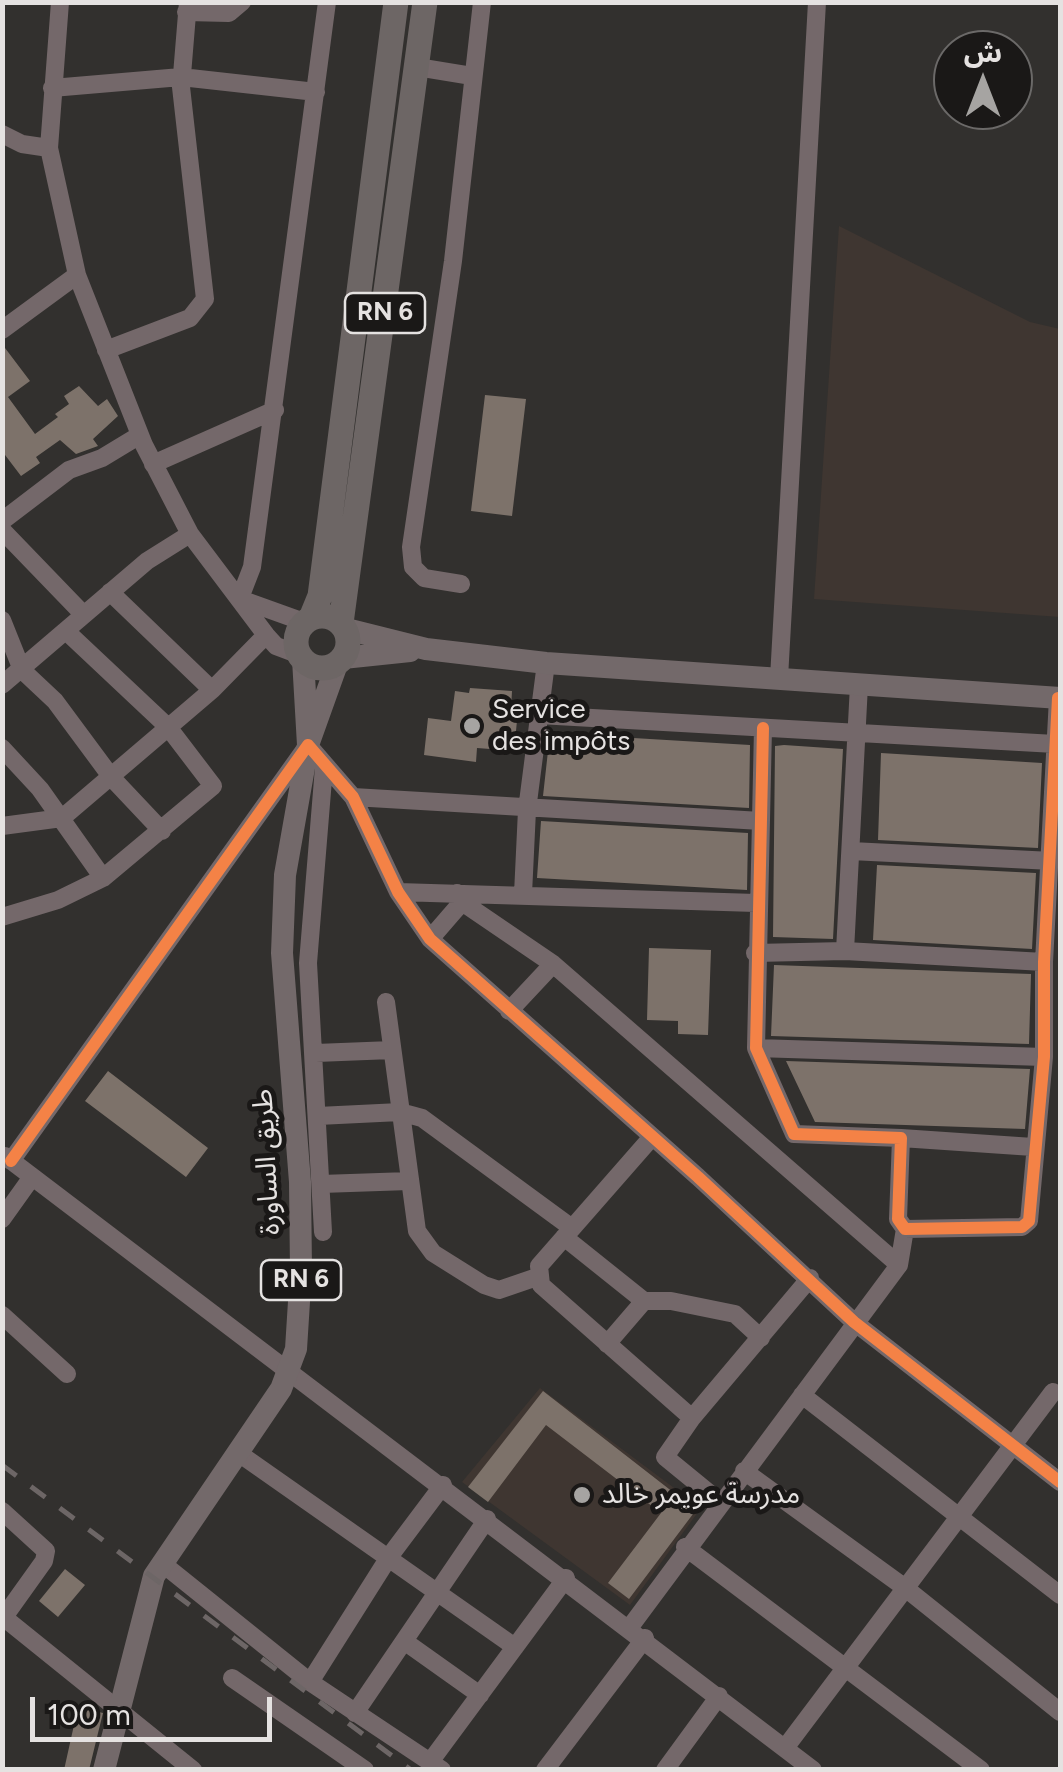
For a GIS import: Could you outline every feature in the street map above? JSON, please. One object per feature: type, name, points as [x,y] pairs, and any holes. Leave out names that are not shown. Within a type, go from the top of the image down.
[{"type":"highway","name":"RN 6","points":[[308,620],[320,596],[396,2]]},
{"type":"highway","name":"RN 6","points":[[344,626],[426,2]]},
{"type":"highway","points":[[327,616],[344,626],[349,643],[340,661],[316,667],[301,657],[296,638],[308,620],[327,616]]},
{"type":"main road","points":[[344,626],[426,649],[546,663],[1059,698]]},
{"type":"main road","points":[[340,661],[426,649]]},
{"type":"main road","name":"RN 6","points":[[301,657],[308,745]]},
{"type":"main road","name":"RN 6","points":[[308,745],[340,661]]},
{"type":"main road","name":"طريق الساورة","points":[[104,1770],[148,1591],[291,1370],[301,1270],[300,1200],[282,953],[286,875],[308,745]]},
{"type":"street","points":[[60,2],[49,148],[77,275],[140,435],[190,534],[266,635],[276,646],[301,657]]},
{"type":"street","points":[[106,350],[190,318],[205,298],[181,78],[187,7],[229,13],[242,2]]},
{"type":"street","points":[[240,598],[252,567],[275,410],[327,2]]},
{"type":"street","points":[[461,584],[424,578],[413,567],[412,547],[453,261],[482,2]]},
{"type":"street","points":[[779,678],[817,2]]},
{"type":"street","points":[[418,67],[472,76]]},
{"type":"street","points":[[52,88],[181,78],[316,92]]},
{"type":"street","points":[[2,134],[22,144],[49,148]]},
{"type":"street","points":[[2,330],[77,275]]},
{"type":"street","points":[[153,464],[275,410]]},
{"type":"street","points":[[83,614],[4,520],[69,470],[102,458],[140,435]]},
{"type":"street","points":[[2,684],[110,592],[190,534]]},
{"type":"street","points":[[110,592],[212,690]]},
{"type":"street","points":[[240,598],[308,620]]},
{"type":"street","points":[[2,620],[22,670],[55,701],[112,778],[162,831]]},
{"type":"street","points":[[2,917],[58,900],[103,878],[213,786],[168,727],[67,632]]},
{"type":"street","points":[[2,826],[62,818],[212,690],[266,635]]},
{"type":"street","points":[[523,894],[527,810],[546,663]]},
{"type":"street","points":[[845,951],[859,685]]},
{"type":"street","points":[[905,1229],[1026,1226],[1044,1057],[1044,962],[1059,698]]},
{"type":"street","points":[[540,714],[1055,744]]},
{"type":"street","points":[[763,728],[756,903],[756,1048],[794,1134],[1033,1146]]},
{"type":"street","points":[[1053,1392],[1011,1446],[843,1666],[797,1761],[720,1696],[566,1578],[7,1158],[308,745],[353,798],[398,892],[430,940],[810,1278],[854,1322],[1011,1446],[1060,1482]]},
{"type":"street","points":[[2,748],[62,818],[103,878]]},
{"type":"street","points":[[323,1232],[308,963],[324,766]]},
{"type":"street","points":[[353,798],[761,821]]},
{"type":"street","points":[[851,851],[1052,861]]},
{"type":"street","points":[[398,892],[459,897],[523,894],[756,903]]},
{"type":"street","points":[[430,940],[459,897]]},
{"type":"street","points":[[459,897],[553,964],[899,1265]]},
{"type":"street","points":[[755,952],[845,951],[1044,962]]},
{"type":"street","points":[[509,1011],[553,964]]},
{"type":"street","points":[[386,1002],[416,1231],[433,1253],[464,1276],[499,1290],[537,1277]]},
{"type":"street","points":[[756,1048],[1044,1057]]},
{"type":"street","points":[[316,1053],[392,1050]]},
{"type":"street","points":[[318,1116],[400,1112],[437,1128],[568,1232],[644,1301],[672,1301],[735,1314],[761,1338]]},
{"type":"street","points":[[652,1137],[538,1266],[537,1277],[541,1285],[692,1418]]},
{"type":"street","points":[[545,1770],[638,1633],[685,1547],[899,1265],[905,1229],[898,1219],[902,1138]]},
{"type":"street","points":[[2,1220],[32,1176]]},
{"type":"street","points":[[321,1184],[410,1182]]},
{"type":"street","points":[[720,1502],[665,1457],[692,1418],[810,1278]]},
{"type":"street","points":[[607,1344],[644,1301]]},
{"type":"street","points":[[2,1315],[68,1374]]},
{"type":"street","points":[[802,1395],[1060,1596]]},
{"type":"street","points":[[237,1452],[514,1647]]},
{"type":"street","points":[[744,1471],[904,1587],[1060,1712]]},
{"type":"street","points":[[310,1682],[389,1557],[443,1485]]},
{"type":"street","points":[[2,1512],[46,1551],[3,1617],[193,1770]]},
{"type":"street","points":[[355,1713],[487,1519]]},
{"type":"street","points":[[685,1547],[981,1770]]},
{"type":"street","points":[[163,1564],[310,1682],[436,1766],[480,1695],[566,1578]]},
{"type":"street","points":[[404,1641],[480,1695]]},
{"type":"street","points":[[232,1678],[365,1770]]},
{"type":"street","points":[[665,1770],[720,1696]]},
{"type":"shaded area","points":[[839,226],[1030,322],[1060,329],[1060,617],[814,599]]},
{"type":"shaded area","name":"مدرسة عويمر خالد","points":[[540,1388],[701,1508],[630,1605],[462,1482]]},
{"type":"building","points":[[2,344],[30,381],[8,397],[35,434],[58,417],[55,414],[69,404],[64,396],[79,386],[98,406],[107,399],[118,416],[93,439],[98,446],[76,454],[60,440],[36,457],[40,463],[21,476],[2,451]]},
{"type":"building","points":[[485,395],[526,399],[512,516],[471,511]]},
{"type":"building","name":"Service des impôts","points":[[470,688],[512,691],[511,709],[518,710],[516,731],[502,742],[491,740],[490,749],[477,748],[476,762],[424,755],[428,718],[451,721],[455,691],[469,693]]},
{"type":"building","points":[[550,733],[750,745],[749,808],[543,796]]},
{"type":"building","points":[[775,746],[843,749],[833,939],[773,937]]},
{"type":"building","points":[[881,753],[1042,763],[1038,848],[878,840]]},
{"type":"building","points":[[541,821],[748,833],[747,890],[537,878]]},
{"type":"building","points":[[877,865],[1036,873],[1032,949],[873,940]]},
{"type":"building","points":[[649,948],[711,950],[708,1035],[678,1034],[678,1021],[647,1020]]},
{"type":"building","points":[[774,965],[1031,974],[1029,1044],[771,1036]]},
{"type":"building","points":[[786,1061],[1030,1069],[1025,1129],[815,1122]]},
{"type":"building","points":[[108,1071],[208,1148],[186,1177],[85,1101]]},
{"type":"building","points":[[543,1391],[696,1510],[629,1599],[608,1583],[661,1513],[546,1425],[488,1502],[468,1487]]},
{"type":"building","points":[[65,1569],[85,1585],[58,1617],[39,1601]]},
{"type":"building","points":[[78,1707],[103,1713],[89,1770],[64,1770]]},
{"type":"railway","points":[[2,1465],[411,1770]]},
{"type":"cycle path","points":[[763,728],[756,1048],[794,1134],[901,1138],[898,1219],[905,1229],[1022,1227],[1029,1221],[1044,1057],[1044,962],[1058,698]]},
{"type":"cycle path","points":[[11,1161],[308,745],[353,797],[398,892],[430,939],[698,1177],[854,1322],[1060,1482]]},
{"type":"place","name":"Service des impôts","points":[[472,726]]},
{"type":"place","name":"مدرسة عويمر خالد","points":[[582,1495]]}]
